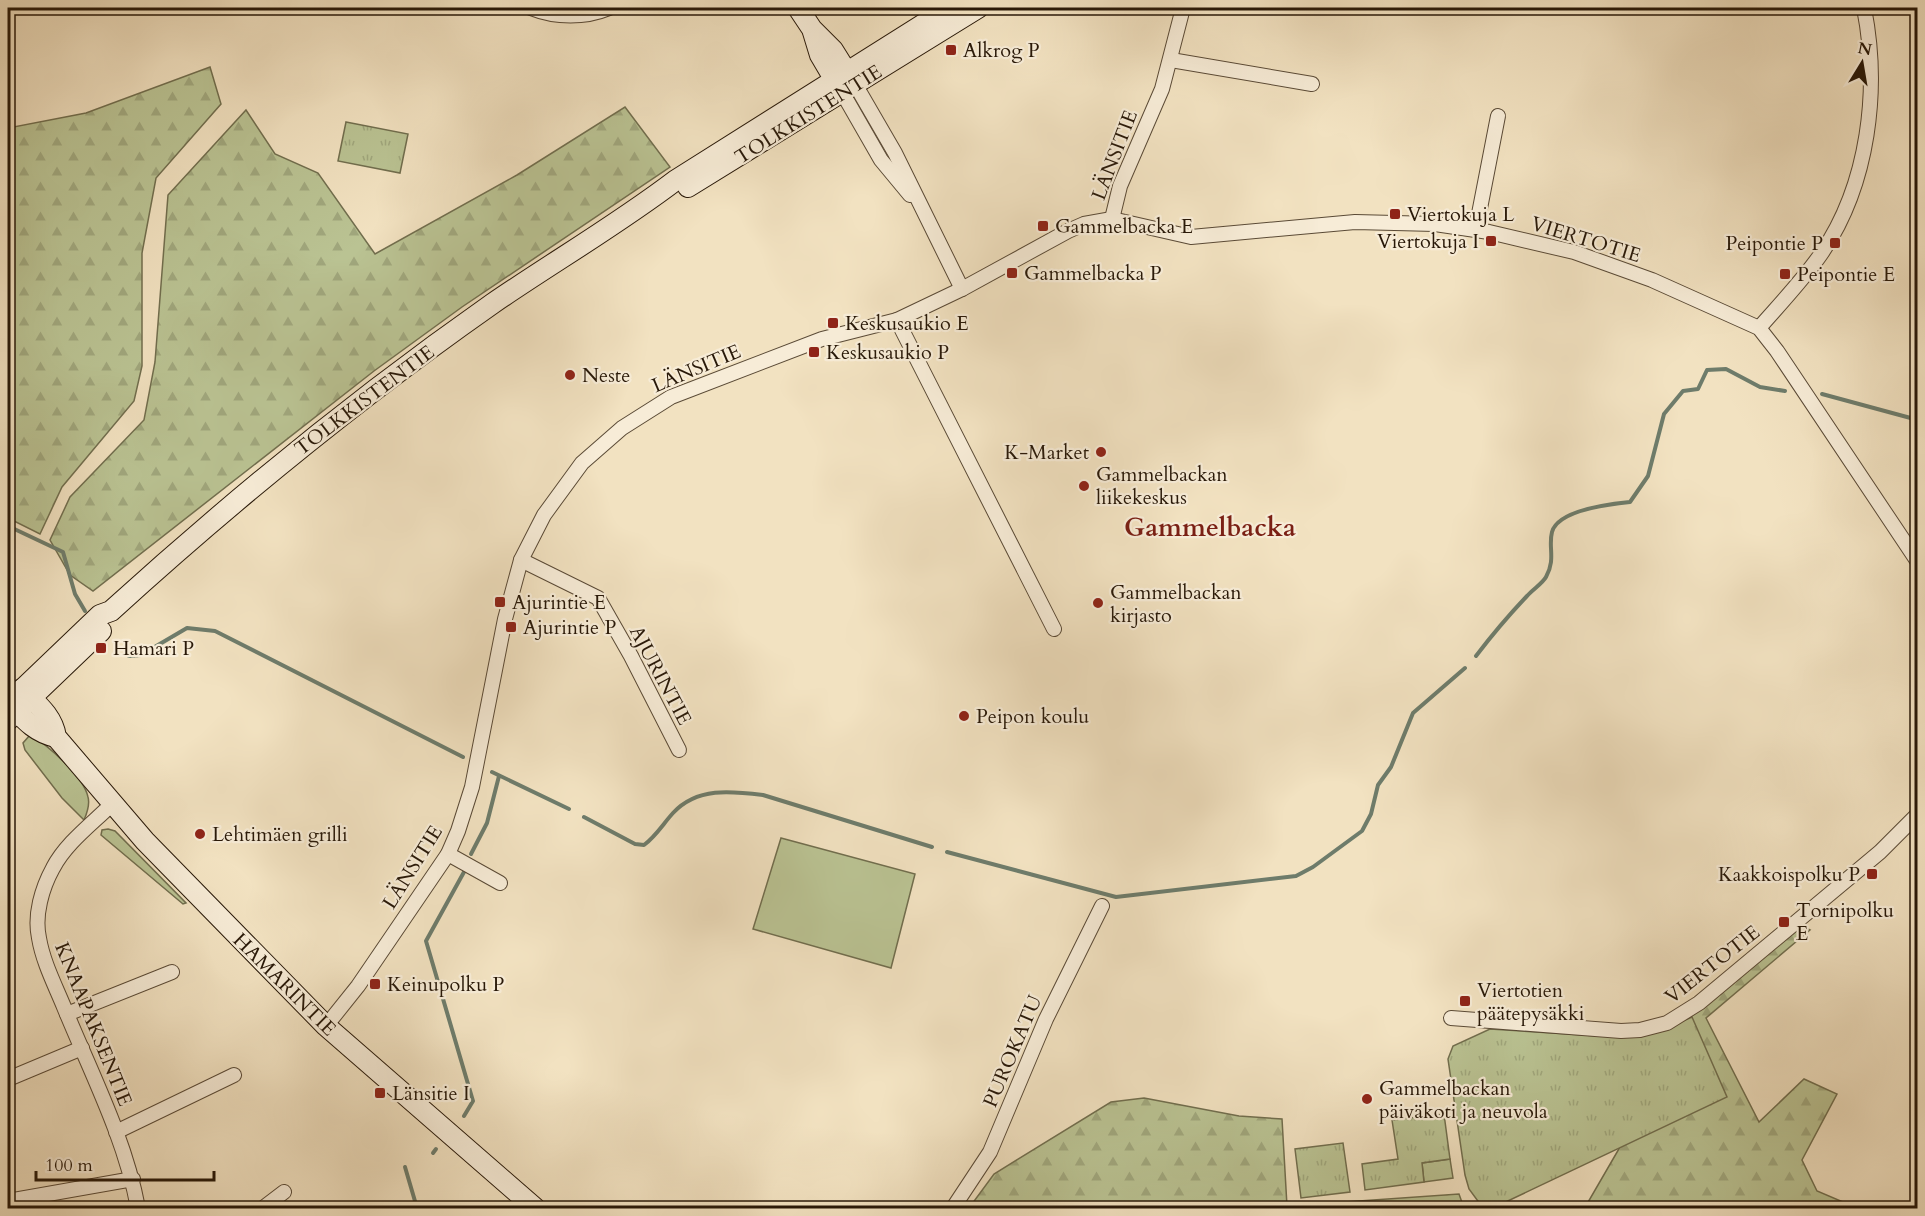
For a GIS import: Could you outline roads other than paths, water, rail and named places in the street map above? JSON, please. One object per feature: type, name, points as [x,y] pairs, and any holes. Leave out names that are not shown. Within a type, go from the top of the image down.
[{"type":"street","points":[[531,8],[557,15],[579,15],[596,13],[609,8]]},
{"type":"street","points":[[798,8],[812,29],[820,55],[844,82],[881,160],[894,180],[917,202],[962,289]]},
{"type":"street","name":"TOLKKISTENTIE","points":[[844,82],[949,8]]},
{"type":"street","name":"TOLKKISTENTIE","points":[[15,704],[101,632],[111,611],[269,473],[385,383],[492,305],[634,212],[733,143],[978,8]]},
{"type":"street","name":"LÄNSITIE","points":[[326,1026],[358,986],[448,854],[472,786],[505,619],[521,560],[544,515],[582,464],[622,428],[671,397],[822,339],[897,320],[962,289],[1068,231],[1084,224],[1112,219],[1120,186],[1162,88],[1183,8]]},
{"type":"street","points":[[1864,8],[1873,70],[1862,155],[1850,199],[1820,255],[1760,328],[1917,562]]},
{"type":"street","points":[[1171,60],[1312,84]]},
{"type":"street","points":[[1476,230],[1498,116]]},
{"type":"street","name":"VIERTOTIE","points":[[1112,219],[1191,237],[1355,222],[1415,223],[1476,230],[1565,249],[1611,264],[1760,328]]},
{"type":"street","points":[[897,320],[1054,629]]},
{"type":"street","name":"AJURINTIE","points":[[521,560],[598,598],[631,656],[679,750]]},
{"type":"street","name":"HAMARINTIE","points":[[15,704],[41,734],[56,738],[112,804],[326,1026],[535,1209]]},
{"type":"street","name":"KNAAPAKSENTIE","points":[[112,804],[64,851],[54,866],[42,897],[37,926],[39,939],[67,1014],[133,1179],[138,1209]]},
{"type":"street","name":"VIERTOTIE","points":[[1450,1018],[1621,1031],[1667,1023],[1699,1003],[1880,852],[1917,816]]},
{"type":"street","points":[[448,854],[500,883]]},
{"type":"street","name":"PUROKATU","points":[[953,1209],[990,1152],[1046,1019],[1102,906]]},
{"type":"street","points":[[67,1014],[172,972]]},
{"type":"street","points":[[8,1076],[82,1048]]},
{"type":"street","points":[[116,1132],[234,1075]]},
{"type":"street","points":[[8,1201],[133,1179]]},
{"type":"street","points":[[263,1209],[284,1191]]},
{"type":"waterway","points":[[1476,656],[1529,593],[1546,577],[1551,564],[1551,538],[1556,524],[1574,513],[1610,504],[1630,502],[1648,476],[1664,414],[1683,391],[1698,389],[1707,370],[1726,369],[1760,387],[1785,391]]},
{"type":"waterway","points":[[1822,394],[1918,420]]},
{"type":"waterway","points":[[8,526],[63,552],[75,594],[85,611]]},
{"type":"waterway","points":[[129,656],[141,655],[187,628],[215,631],[463,757]]},
{"type":"waterway","points":[[947,852],[1116,897],[1296,876],[1313,867],[1362,831],[1371,814],[1378,785],[1391,767],[1413,713],[1465,668]]},
{"type":"waterway","points":[[492,772],[569,809]]},
{"type":"waterway","points":[[471,854],[487,823],[499,776]]},
{"type":"waterway","points":[[584,817],[635,844],[644,845],[682,805],[704,795],[739,792],[763,795],[932,847]]},
{"type":"waterway","points":[[464,872],[426,941],[473,1101],[464,1116]]},
{"type":"waterway","points":[[433,1153],[436,1149]]},
{"type":"waterway","points":[[405,1167],[417,1208]]},
{"type":"place","name":"Alkrog P","points":[[951,50]]},
{"type":"place","name":"Viertokuja L","points":[[1395,214]]},
{"type":"place","name":"Gammelbacka E","points":[[1043,226]]},
{"type":"place","name":"Viertokuja I","points":[[1491,241]]},
{"type":"place","name":"Peipontie P","points":[[1835,243]]},
{"type":"place","name":"Gammelbacka P","points":[[1012,273]]},
{"type":"place","name":"Peipontie E","points":[[1785,274]]},
{"type":"place","name":"Keskusaukio E","points":[[833,323]]},
{"type":"place","name":"Keskusaukio P","points":[[814,352]]},
{"type":"place","name":"Neste","points":[[570,375]]},
{"type":"place","name":"K-Market","points":[[1101,452]]},
{"type":"place","name":"Gammelbackan liikekeskus","points":[[1084,486]]},
{"type":"place","name":"Ajurintie E","points":[[500,602]]},
{"type":"place","name":"Gammelbackan kirjasto","points":[[1098,603]]},
{"type":"place","name":"Ajurintie P","points":[[511,627]]},
{"type":"place","name":"Hamari P","points":[[101,648]]},
{"type":"place","name":"Peipon koulu","points":[[964,716]]},
{"type":"place","name":"Lehtimäen grilli","points":[[200,834]]},
{"type":"place","name":"Kaakkoispolku P","points":[[1872,874]]},
{"type":"place","name":"Tornipolku E","points":[[1784,922]]},
{"type":"place","name":"Keinupolku P","points":[[375,984]]},
{"type":"place","name":"Viertotien päätepysäkki","points":[[1465,1001]]},
{"type":"place","name":"Länsitie I","points":[[380,1093]]},
{"type":"place","name":"Gammelbackan päiväkoti ja neuvola","points":[[1367,1099]]},
{"type":"district","name":"Gammelbacka","points":[[1210,527]]}]
